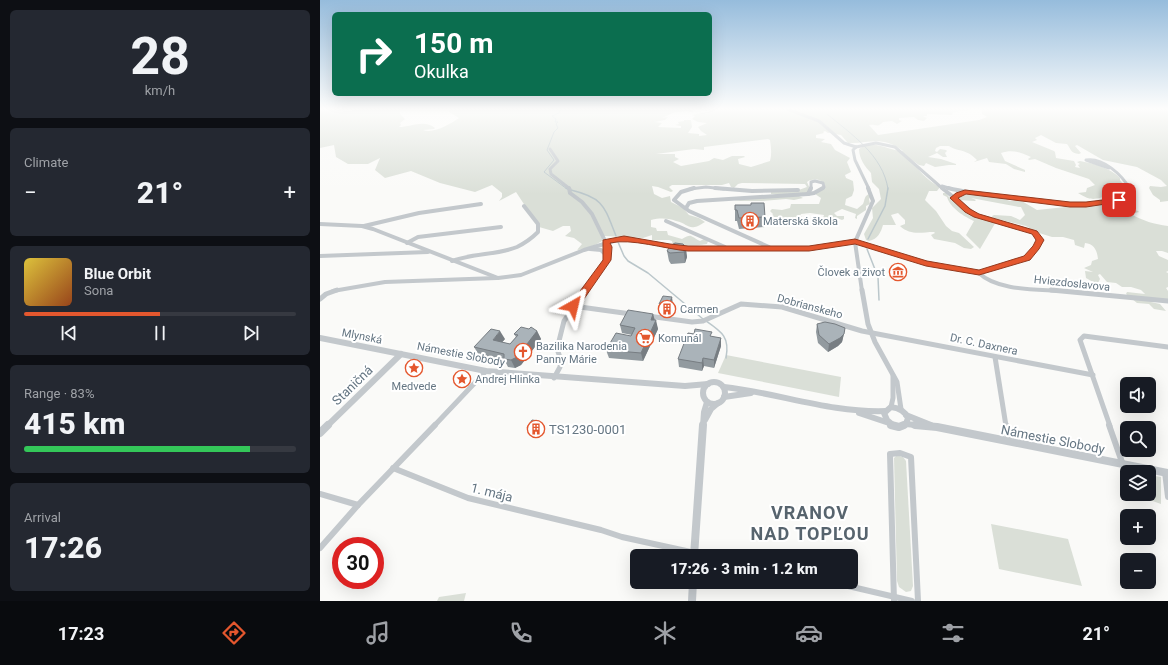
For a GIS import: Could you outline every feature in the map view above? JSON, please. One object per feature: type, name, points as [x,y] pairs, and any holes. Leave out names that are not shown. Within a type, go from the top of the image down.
[{"type":"street","points":[[837,137],[844,143],[856,147]]},
{"type":"street","points":[[320,299],[327,293],[367,284],[388,282],[478,280],[521,275],[606,242],[622,239],[670,247],[711,248],[809,248],[855,242],[926,263],[979,273],[1027,258],[1036,248],[1040,240],[1034,232],[976,215],[968,210],[895,148],[874,142],[856,147],[853,150],[855,160],[872,195],[873,201],[855,242],[868,324],[871,333],[897,382],[904,412],[908,421],[904,426],[896,427],[888,423],[846,410],[759,393],[742,388],[724,387]]},
{"type":"street","points":[[550,148],[558,160],[550,168],[551,174],[588,208],[608,247],[608,257],[600,271],[573,306],[564,321],[557,349],[561,360],[560,367],[554,378]]},
{"type":"street","points":[[940,186],[965,192],[1070,204],[1110,202],[1129,195],[1131,191],[1130,187],[1122,177],[1109,168],[1097,161],[1086,160],[1109,168]]},
{"type":"street","points":[[686,208],[690,203],[697,201],[808,194],[821,190],[824,187],[823,183],[815,181],[811,182],[811,190],[808,194]]},
{"type":"street","points":[[771,248],[689,211],[677,204],[674,200],[678,194],[687,189],[718,187],[735,190],[757,191],[798,190]]},
{"type":"street","points":[[757,191],[762,197]]},
{"type":"street","points":[[953,198],[965,192]]},
{"type":"street","points":[[362,226],[419,213],[481,204]]},
{"type":"street","points":[[452,260],[460,257],[502,252],[524,245],[538,232],[538,224],[524,206]]},
{"type":"street","points":[[666,220],[726,247]]},
{"type":"street","points":[[373,229],[373,226],[378,222]]},
{"type":"street","points":[[320,224],[362,226],[373,229],[498,278]]},
{"type":"street","points":[[407,243],[418,237],[501,227]]},
{"type":"street","points":[[752,239],[753,247]]},
{"type":"street","points":[[711,248],[713,241]]},
{"type":"street","points":[[584,250],[601,250],[608,257]]},
{"type":"street","points":[[320,256],[430,252]]},
{"type":"street","points":[[478,280],[484,273]]},
{"type":"street","name":"Hviezdoslavova","points":[[979,273],[984,279],[1013,287],[1168,301]]},
{"type":"street","points":[[320,291],[327,293]]},
{"type":"street","name":"Dobrianskeho","points":[[641,315],[692,322],[705,319],[732,306],[749,303],[782,307],[871,333]]},
{"type":"street","points":[[573,306],[634,314]]},
{"type":"street","name":"Dr. C. Daxnera","points":[[871,333],[1092,375]]},
{"type":"street","points":[[1123,465],[1080,340],[1084,336],[1168,347]]},
{"type":"street","name":"Mlynská","points":[[320,338],[401,354]]},
{"type":"street","name":"Námestie Slobody","points":[[401,354],[486,371],[554,378],[685,386],[708,384]]},
{"type":"street","name":"Staničná","points":[[320,433],[401,354]]},
{"type":"street","points":[[995,357],[1009,442]]},
{"type":"street","points":[[320,548],[358,505],[486,371]]},
{"type":"street","points":[[888,423],[884,417],[893,398],[893,376]]},
{"type":"street","points":[[702,395],[703,389],[708,384],[719,383],[724,387],[726,392],[722,400],[711,409],[704,422]]},
{"type":"street","points":[[685,386],[702,395],[707,402]]},
{"type":"street","points":[[707,402],[722,400],[743,393],[759,393]]},
{"type":"street","points":[[694,549],[704,412],[707,402]]},
{"type":"street","points":[[846,410],[873,412],[888,409],[904,412]]},
{"type":"street","name":"Námestie Slobody","points":[[904,412],[937,427]]},
{"type":"street","name":"Námestie Slobody","points":[[906,424],[937,427],[1123,465]]},
{"type":"street","points":[[894,599],[890,454],[900,453],[910,458],[918,601]]},
{"type":"street","name":"1. mája","points":[[393,468],[468,498],[673,549]]},
{"type":"street","name":"Námestie Slobody","points":[[1156,470],[1167,472]]},
{"type":"street","points":[[1167,472],[1168,496]]},
{"type":"street","points":[[320,494],[358,505]]},
{"type":"street","points":[[692,601],[693,589]]},
{"type":"street","points":[[857,589],[894,599],[912,601]]},
{"type":"shaded area","points":[[320,137],[816,137],[825,139],[821,142],[831,144],[835,150],[850,158],[847,162],[851,172],[845,175],[846,178],[853,181],[854,190],[852,196],[846,199],[845,205],[857,209],[863,204],[867,195],[870,194],[871,196],[869,199],[870,204],[866,206],[866,210],[857,216],[857,219],[855,218],[856,214],[842,209],[834,213],[837,216],[844,216],[844,219],[830,219],[824,227],[821,225],[824,215],[810,213],[801,214],[800,216],[804,218],[798,222],[768,226],[770,223],[785,220],[779,217],[771,217],[773,214],[770,211],[772,209],[782,210],[790,208],[791,204],[819,204],[821,198],[815,194],[825,187],[824,183],[817,180],[807,182],[811,191],[799,196],[803,198],[794,200],[786,199],[762,201],[734,201],[781,194],[771,194],[771,192],[796,191],[807,187],[805,184],[742,183],[738,184],[734,188],[731,187],[729,183],[722,185],[672,185],[669,187],[673,191],[671,192],[652,186],[654,194],[662,198],[670,196],[671,202],[683,208],[689,215],[699,218],[705,222],[695,227],[689,227],[681,222],[673,220],[657,219],[651,220],[651,227],[656,228],[657,231],[667,231],[668,235],[682,239],[689,236],[700,241],[704,239],[708,241],[707,244],[690,246],[673,245],[672,241],[669,240],[652,240],[652,235],[643,238],[605,236],[603,237],[602,241],[596,244],[577,250],[582,244],[574,238],[565,236],[571,231],[570,226],[563,226],[553,231],[539,227],[516,192],[499,201],[502,197],[502,193],[492,185],[475,192],[440,183],[411,171],[385,178],[375,170],[380,158],[368,164],[348,164],[336,157],[334,145],[320,148]],"holes":[[[768,139],[770,140],[770,161],[751,167],[739,164],[738,159],[745,157],[744,156],[732,156],[723,160],[714,158],[709,161],[681,166],[673,162],[679,159],[675,157],[675,154],[656,154],[694,149],[704,150],[704,147]]]},
{"type":"shaded area","points":[[843,137],[1037,137],[1035,138],[1037,140],[1032,142],[1054,151],[1056,158],[1074,161],[1076,165],[1075,167],[1080,168],[1078,165],[1080,164],[1077,162],[1080,161],[1112,171],[1120,178],[1128,191],[1121,192],[1119,194],[1111,192],[1113,195],[1091,199],[1078,193],[1086,192],[1087,188],[1095,185],[1089,179],[1035,159],[1029,160],[1028,159],[1031,157],[1023,154],[1012,151],[1001,153],[1005,161],[1025,170],[1025,172],[1014,169],[1006,164],[989,162],[987,158],[974,162],[977,160],[965,152],[949,146],[940,146],[936,148],[935,151],[937,152],[940,149],[946,150],[947,151],[945,153],[947,157],[943,157],[937,153],[928,157],[941,159],[956,165],[935,167],[926,163],[924,166],[919,165],[909,158],[927,178],[940,187],[937,191],[929,191],[925,200],[936,211],[946,226],[952,231],[959,233],[974,247],[971,249],[964,248],[955,243],[934,239],[931,235],[935,233],[934,232],[916,233],[908,231],[900,226],[905,224],[905,220],[898,213],[891,215],[896,225],[883,225],[877,237],[869,241],[866,240],[864,234],[873,218],[872,208],[881,199],[879,189],[872,182],[871,173],[860,156],[859,149],[865,146],[876,145],[903,151],[889,143],[876,141],[848,143]]},
{"type":"shaded area","points":[[1045,137],[1168,137],[1168,201],[1160,202],[1160,200],[1153,195],[1149,188],[1150,186],[1167,186],[1161,180],[1137,167],[1103,160],[1077,145],[1075,146],[1081,153],[1074,153],[1067,144],[1056,143]]},
{"type":"shaded area","points":[[943,193],[946,193],[949,197],[953,198],[968,194],[1001,198],[1010,201],[1020,200],[1037,210],[1113,202],[1119,203],[1122,206],[1119,208],[1127,210],[1129,208],[1138,211],[1139,212],[1131,214],[1140,219],[1168,226],[1168,253],[1156,251],[1159,256],[1168,260],[1168,271],[1166,272],[1168,273],[1168,287],[1166,288],[1168,291],[1168,299],[1151,302],[1160,304],[1166,311],[1154,309],[1149,304],[1137,303],[1126,294],[1127,292],[1145,294],[1141,290],[1131,287],[1122,287],[1116,283],[1107,282],[1100,274],[1098,275],[1100,279],[1098,283],[1086,278],[1085,271],[1093,272],[1084,268],[1091,265],[1092,261],[1098,259],[1096,250],[1093,246],[1085,243],[1084,248],[1075,245],[1074,240],[1063,237],[1052,237],[1036,232],[1026,226],[993,218],[992,216],[1011,216],[1020,220],[1025,215],[1021,207],[971,198],[976,200],[958,200],[956,202],[970,214],[972,213],[997,220],[980,249],[966,235],[974,221],[962,215],[954,208]]},
{"type":"shaded area","points":[[726,355],[841,377],[839,397],[718,373]]},
{"type":"shaded area","points":[[897,455],[903,457],[906,461],[913,586],[911,591],[906,592],[899,587],[897,581],[894,458]]},
{"type":"shaded area","points":[[1156,476],[1161,477],[1161,504],[1153,501],[1156,501]]},
{"type":"shaded area","points":[[991,524],[1068,539],[1082,586],[999,569]]},
{"type":"shaded area","points":[[466,593],[464,601],[437,601],[439,597]]},
{"type":"building","points":[[751,203],[764,203],[765,217],[739,218],[737,210],[735,210],[735,205],[751,205]]},
{"type":"building","points":[[675,243],[683,244],[686,247],[684,252],[670,253],[667,251],[670,246]]},
{"type":"building","points":[[663,296],[672,297],[668,306],[659,304]]},
{"type":"building","points":[[628,310],[653,314],[651,320],[656,320],[641,353],[606,350],[616,333],[631,336],[635,328],[620,325]]},
{"type":"building","points":[[825,322],[845,328],[844,334],[829,344],[819,335],[817,324]]},
{"type":"building","points":[[521,327],[529,329],[531,327],[537,331],[517,357],[511,360],[504,359],[504,354],[474,347],[491,329],[500,331],[493,340],[510,344],[518,335],[514,334]]},
{"type":"building","points":[[695,329],[712,332],[710,336],[721,338],[714,360],[703,358],[702,363],[678,359],[688,333],[694,334]]},
{"type":"building","points":[[532,420],[539,421],[534,429],[527,428]]},
{"type":"waterway","points":[[552,137],[547,150],[554,160],[544,172],[567,189]]},
{"type":"waterway","points":[[855,137],[865,146],[880,166],[888,189]]},
{"type":"waterway","points":[[868,239],[885,206],[888,189]]},
{"type":"waterway","points":[[571,190],[590,196],[597,200],[609,217],[616,236]]},
{"type":"waterway","points":[[618,242],[624,256],[628,261],[648,273],[703,319]]},
{"type":"waterway","points":[[867,249],[878,277],[879,300]]},
{"type":"waterway","points":[[706,321],[724,336],[727,345],[726,358]]},
{"type":"place","name":"Materská škola","points":[[750,221]]},
{"type":"place","name":"Človek a život","points":[[898,272]]},
{"type":"place","name":"Carmen","points":[[667,309]]},
{"type":"place","name":"Komunál","points":[[645,338]]},
{"type":"place","name":"Bazilika Narodenia Panny Márie","points":[[523,352]]},
{"type":"place","name":"Medvede","points":[[414,368]]},
{"type":"place","name":"Andrej Hlinka","points":[[462,379]]},
{"type":"place","name":"TS1230-0001","points":[[536,429]]},
{"type":"district","name":"VRANOV NAD TOPĽOU","points":[[810,523]]},
{"type":"route","points":[[573,306],[607,260],[608,247],[606,242],[624,238],[670,247],[688,248],[809,248],[855,242],[874,246],[926,263],[979,273],[1019,262],[1027,258],[1036,248],[1040,240],[1038,235],[1034,232],[976,215],[953,198],[958,195],[965,192],[1070,204],[1086,204],[1119,200]]}]
